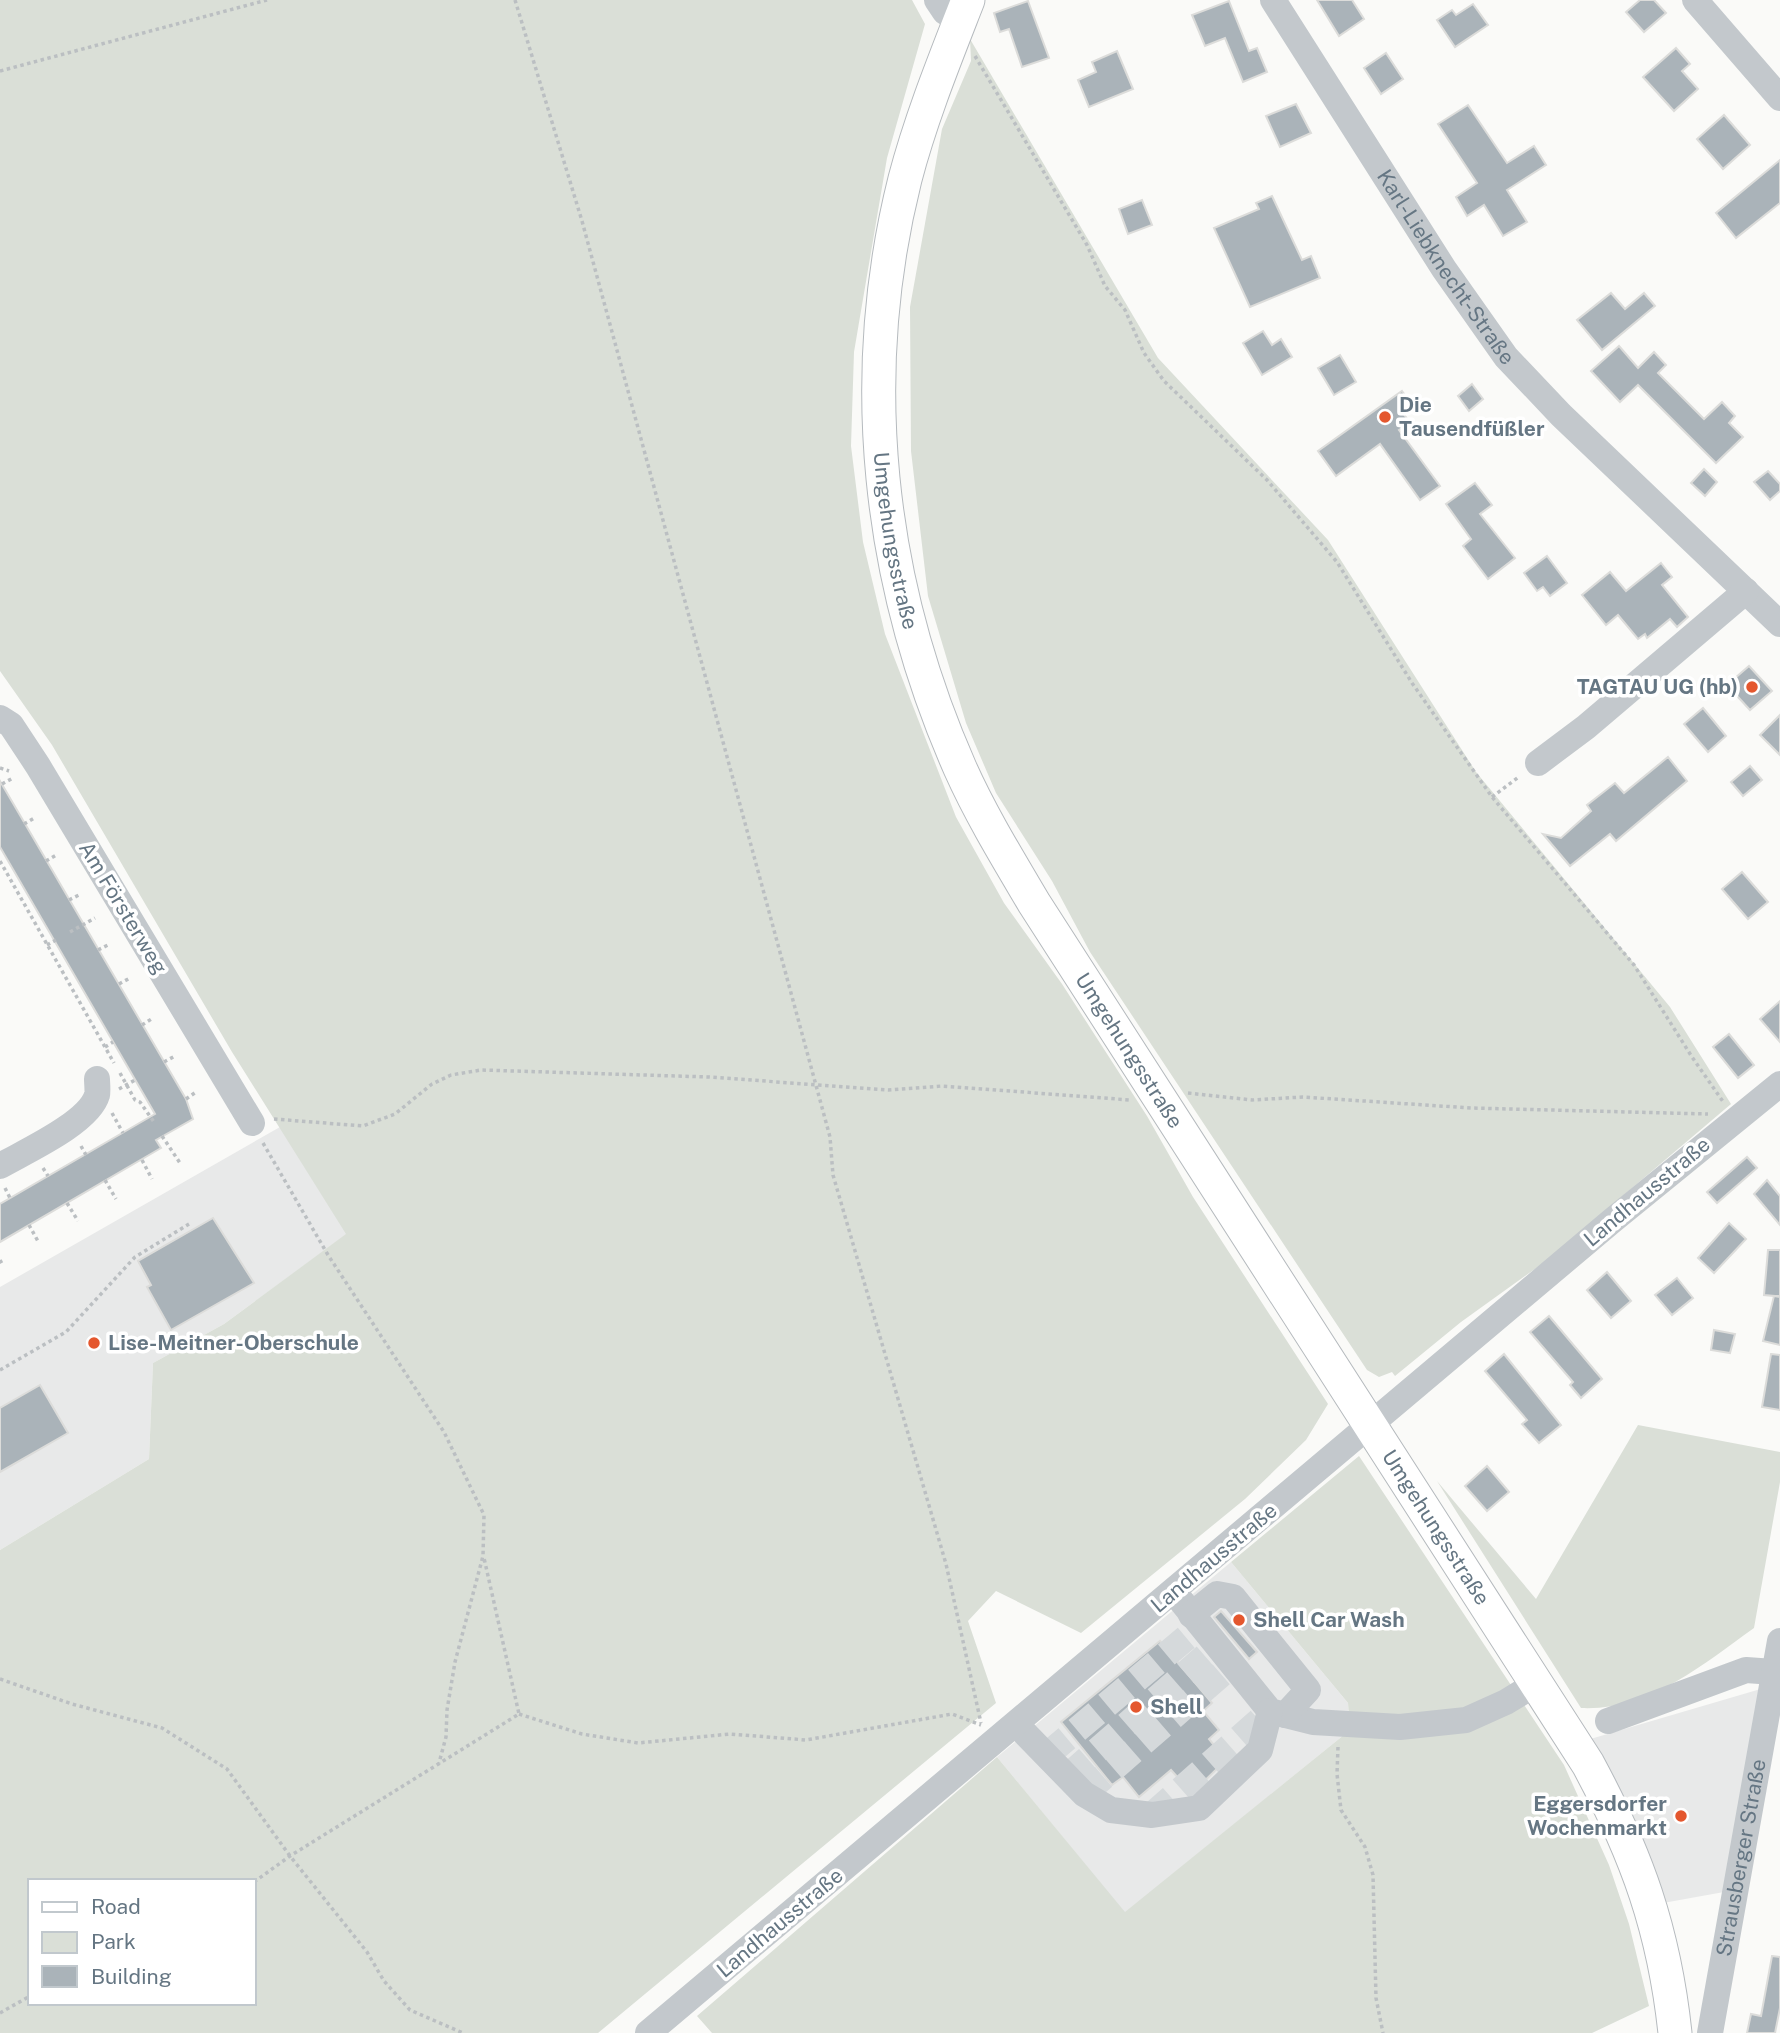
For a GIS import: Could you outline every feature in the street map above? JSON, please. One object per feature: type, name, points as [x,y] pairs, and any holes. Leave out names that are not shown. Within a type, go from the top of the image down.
[{"type":"main road","name":"Umgehungsstraße","points":[[955,14],[905,180],[889,251],[879,355],[878,433],[893,558],[916,651],[934,707],[961,771],[1034,903],[1588,1764],[1629,1848],[1662,1941],[1674,2018]]},
{"type":"street","name":"Karl-Liebknecht-Straße","points":[[1273,0],[1444,270],[1506,357],[1561,415],[1780,624]]},
{"type":"street","points":[[1695,0],[1780,99]]},
{"type":"street","points":[[1538,763],[1586,727],[1746,591]]},
{"type":"street","name":"Am Försterweg","points":[[0,718],[11,725],[38,766],[245,1113]]},
{"type":"street","points":[[0,1166],[69,1126],[85,1112],[97,1096],[97,1079]]},
{"type":"street","name":"Landhausstraße","points":[[648,2033],[998,1730],[1174,1592],[1369,1424],[1780,1084]]},
{"type":"street","points":[[1174,1592],[1216,1637],[1278,1713],[1313,1722],[1400,1727],[1466,1720],[1506,1702],[1536,1683]]},
{"type":"street","points":[[998,1730],[1084,1794],[1111,1810],[1152,1815],[1199,1808],[1260,1749],[1278,1713],[1308,1690],[1233,1597],[1217,1594],[1216,1637]]},
{"type":"street","points":[[1608,1721],[1746,1670],[1778,1654]]},
{"type":"street","name":"Strausberger Straße","points":[[1711,2027],[1778,1654]]},
{"type":"path","points":[[0,71],[267,0]]},
{"type":"path","points":[[515,0],[582,221],[830,1137],[836,1188],[946,1564],[998,1730]]},
{"type":"path","points":[[955,14],[967,43],[1017,122],[1087,245],[1105,286],[1125,310],[1143,353],[1164,381],[1267,480],[1338,562],[1412,683],[1492,797],[1634,965],[1692,1058],[1728,1108]]},
{"type":"path","points":[[1492,797],[1538,763]]},
{"type":"path","points":[[0,768],[9,771]]},
{"type":"path","points":[[2,784],[13,778]]},
{"type":"path","points":[[24,824],[36,817]]},
{"type":"path","points":[[46,861],[58,855]]},
{"type":"path","points":[[0,861],[126,1085],[154,1122]]},
{"type":"path","points":[[13,884],[19,881]]},
{"type":"path","points":[[69,900],[81,894]]},
{"type":"path","points":[[34,922],[41,918]]},
{"type":"path","points":[[70,932],[95,918]]},
{"type":"path","points":[[47,945],[55,940]]},
{"type":"path","points":[[98,950],[110,944]]},
{"type":"path","points":[[62,970],[70,967]]},
{"type":"path","points":[[119,984],[130,978]]},
{"type":"path","points":[[83,1009],[91,1004]]},
{"type":"path","points":[[142,1025],[153,1018]]},
{"type":"path","points":[[105,1047],[113,1042]]},
{"type":"path","points":[[164,1062],[175,1056]]},
{"type":"path","points":[[245,1113],[263,1118],[363,1126],[395,1114],[432,1084],[451,1074],[481,1070],[709,1077],[888,1090],[942,1086],[1133,1100]]},
{"type":"path","points":[[126,1085],[135,1080]]},
{"type":"path","points":[[186,1098],[196,1092]]},
{"type":"path","points":[[1183,1092],[1252,1100],[1303,1097],[1471,1108],[1720,1114]]},
{"type":"path","points":[[245,1113],[328,1255],[444,1432],[465,1471],[484,1516],[483,1556],[455,1662],[447,1710],[446,1737],[439,1763]]},
{"type":"path","points":[[162,1136],[180,1163]]},
{"type":"path","points":[[83,1149],[86,1155]]},
{"type":"path","points":[[142,1160],[152,1179]]},
{"type":"path","points":[[45,1171],[48,1176]]},
{"type":"path","points":[[105,1180],[116,1199]]},
{"type":"path","points":[[7,1192],[10,1198]]},
{"type":"path","points":[[67,1203],[78,1221]]},
{"type":"path","points":[[0,1370],[66,1332],[135,1257],[189,1224]]},
{"type":"path","points":[[29,1225],[39,1243]]},
{"type":"path","points":[[483,1556],[519,1714]]},
{"type":"path","points":[[0,1679],[72,1704],[162,1728],[227,1769],[289,1856],[410,2010],[463,2033]]},
{"type":"path","points":[[256,1881],[289,1856],[519,1714],[582,1734],[638,1743],[730,1734],[806,1740],[952,1714],[998,1730]]},
{"type":"path","points":[[1339,1724],[1337,1774],[1342,1810],[1365,1847],[1373,1875],[1376,1986],[1383,2033]]},
{"type":"path","points":[[0,2013],[28,1997]]},
{"type":"shaded area","name":"Lise-Meitner-Oberschule","points":[[280,1127],[347,1234],[224,1324],[153,1363],[149,1459],[0,1550],[0,1287]]},
{"type":"shaded area","points":[[1231,1562],[1348,1703],[1350,1730],[1125,1913],[997,1757]]},
{"type":"shaded area","name":"Eggersdorfer Wochenmarkt","points":[[1764,1688],[1724,1892],[1663,1903],[1587,1740]]},
{"type":"green space","points":[[0,0],[912,0],[925,24],[887,158],[854,352],[851,446],[863,542],[885,634],[956,817],[1004,903],[1062,984],[1147,1116],[1193,1197],[1328,1404],[1306,1440],[1245,1499],[1081,1633],[996,1591],[968,1621],[996,1703],[598,2033],[0,2033],[0,1550],[149,1459],[153,1363],[224,1324],[346,1234],[232,1052],[52,745],[0,671]]},
{"type":"green space","points":[[970,39],[1158,358],[1328,540],[1476,772],[1670,1007],[1731,1104],[1546,1261],[1461,1322],[1395,1376],[1392,1372],[1379,1377],[1367,1370],[1090,952],[1052,881],[996,793],[966,723],[928,596],[911,451],[910,307],[942,129],[971,61]]},
{"type":"green space","points":[[1638,1425],[1780,1452],[1780,1482],[1754,1628],[1674,1683],[1652,1694],[1606,1707],[1581,1708],[1437,1481],[1536,1599]]},
{"type":"green space","points":[[1359,1456],[1564,1765],[1609,1865],[1629,1924],[1649,2006],[1592,2033],[712,2033],[697,2016],[997,1757],[1125,1912],[1350,1730],[1348,1703],[1231,1562]]},
{"type":"building","points":[[1317,0],[1352,0],[1364,19],[1339,36]]},
{"type":"building","points":[[1640,0],[1654,0],[1666,13],[1644,32],[1626,12]]},
{"type":"building","points":[[1028,1],[1049,58],[1022,67],[1009,29],[1000,32],[994,13]]},
{"type":"building","points":[[1229,1],[1249,51],[1257,48],[1267,72],[1243,82],[1225,38],[1205,46],[1192,15]]},
{"type":"building","points":[[1473,4],[1488,25],[1455,47],[1437,20],[1452,10],[1456,15]]},
{"type":"building","points":[[1676,48],[1690,64],[1682,71],[1698,89],[1674,111],[1643,77]]},
{"type":"building","points":[[1117,51],[1133,89],[1089,107],[1078,80],[1096,72],[1092,62]]},
{"type":"building","points":[[1386,53],[1403,79],[1381,94],[1364,68]]},
{"type":"building","points":[[1296,104],[1311,133],[1280,147],[1266,116]]},
{"type":"building","points":[[1468,105],[1507,163],[1534,146],[1546,165],[1507,190],[1527,222],[1503,236],[1484,205],[1467,216],[1456,197],[1477,183],[1438,124]]},
{"type":"building","points":[[1724,115],[1750,145],[1723,169],[1697,139]]},
{"type":"building","points":[[1780,160],[1780,203],[1736,238],[1716,213]]},
{"type":"building","points":[[1272,196],[1302,260],[1311,256],[1320,278],[1250,307],[1214,228],[1259,209],[1256,203]]},
{"type":"building","points":[[1142,200],[1152,225],[1128,234],[1119,209]]},
{"type":"building","points":[[1611,293],[1625,309],[1644,293],[1655,306],[1602,350],[1577,320]]},
{"type":"building","points":[[1263,331],[1272,345],[1281,339],[1292,357],[1262,375],[1243,343]]},
{"type":"building","points":[[1619,346],[1638,368],[1654,352],[1666,365],[1658,373],[1704,419],[1722,402],[1735,416],[1729,423],[1743,437],[1716,463],[1638,385],[1620,402],[1591,371]]},
{"type":"building","points":[[1340,355],[1356,382],[1334,395],[1318,368]]},
{"type":"building","points":[[1472,384],[1483,399],[1469,411],[1458,396]]},
{"type":"building","points":[[1402,391],[1411,403],[1401,410],[1410,423],[1399,430],[1440,486],[1420,500],[1380,444],[1336,476],[1318,451]]},
{"type":"building","points":[[1704,469],[1717,482],[1705,496],[1691,483]]},
{"type":"building","points":[[1768,471],[1780,484],[1780,491],[1770,500],[1754,482]]},
{"type":"building","points":[[1475,483],[1492,505],[1480,514],[1515,558],[1488,579],[1463,546],[1471,539],[1446,504]]},
{"type":"building","points":[[1547,556],[1567,583],[1550,596],[1543,587],[1537,591],[1524,573]]},
{"type":"building","points":[[1661,563],[1672,577],[1662,585],[1688,617],[1677,627],[1670,619],[1647,638],[1645,634],[1638,639],[1618,615],[1606,625],[1582,595],[1610,572],[1626,591]]},
{"type":"building","points":[[1749,666],[1772,691],[1750,710],[1727,685]]},
{"type":"building","points":[[1703,708],[1726,736],[1708,752],[1684,724]]},
{"type":"building","points":[[1780,715],[1780,755],[1760,735]]},
{"type":"building","points":[[1668,757],[1687,781],[1616,841],[1610,834],[1570,866],[1543,834],[1561,838],[1591,811],[1587,805],[1615,783],[1624,793]]},
{"type":"building","points":[[1750,766],[1762,780],[1743,796],[1731,782]]},
{"type":"building","points":[[0,781],[186,1099],[193,1119],[156,1140],[161,1148],[0,1242],[0,1204],[155,1114],[0,847]]},
{"type":"building","points":[[1742,872],[1768,902],[1748,919],[1722,889]]},
{"type":"building","points":[[1780,1001],[1780,1042],[1760,1019]]},
{"type":"building","points":[[1729,1034],[1754,1065],[1738,1078],[1713,1047]]},
{"type":"building","points":[[1747,1157],[1757,1168],[1717,1203],[1707,1192]]},
{"type":"building","points":[[1767,1180],[1780,1196],[1780,1225],[1754,1194]]},
{"type":"building","points":[[213,1218],[254,1283],[171,1330],[147,1287],[151,1285],[138,1261]]},
{"type":"building","points":[[1729,1223],[1746,1239],[1714,1273],[1698,1258]]},
{"type":"building","points":[[1768,1250],[1780,1250],[1780,1296],[1764,1295]]},
{"type":"building","points":[[1607,1272],[1631,1301],[1611,1318],[1587,1290]]},
{"type":"building","points":[[1677,1278],[1693,1298],[1672,1315],[1655,1295]]},
{"type":"building","points":[[1774,1296],[1780,1297],[1780,1345],[1763,1341]]},
{"type":"building","points":[[1549,1316],[1602,1379],[1581,1398],[1570,1385],[1573,1382],[1530,1332]]},
{"type":"building","points":[[1714,1330],[1735,1334],[1730,1353],[1711,1350]]},
{"type":"building","points":[[1504,1354],[1561,1425],[1539,1443],[1522,1424],[1527,1420],[1485,1371]]},
{"type":"building","points":[[1771,1354],[1780,1355],[1780,1410],[1762,1407]]},
{"type":"building","points":[[40,1385],[68,1433],[0,1472],[0,1408]]},
{"type":"building","points":[[1487,1466],[1509,1492],[1487,1511],[1465,1486]]},
{"type":"building","points":[[1221,1611],[1257,1652],[1249,1659],[1214,1617]]},
{"type":"building","points":[[1160,1641],[1212,1703],[1203,1711],[1219,1730],[1209,1739],[1226,1760],[1192,1793],[1171,1770],[1139,1797],[1123,1777],[1112,1785],[1061,1722]]},
{"type":"building","points":[[1772,1956],[1780,1957],[1780,2008],[1775,2033],[1747,2033],[1751,2014],[1761,2016]]},
{"type":"tunnel","points":[[1047,1755],[1199,1627]]},
{"type":"tunnel","points":[[1068,1776],[1216,1647]]},
{"type":"tunnel","points":[[1084,1794],[1232,1665]]},
{"type":"tunnel","points":[[1152,1815],[1270,1711]]},
{"type":"place","name":"Die Tausendfüßler","points":[[1385,417]]},
{"type":"place","name":"TAGTAU UG (hb)","points":[[1752,687]]},
{"type":"place","name":"Lise-Meitner-Oberschule","points":[[94,1343]]},
{"type":"place","name":"Shell Car Wash","points":[[1239,1620]]},
{"type":"place","name":"Shell","points":[[1136,1707]]},
{"type":"place","name":"Eggersdorfer Wochenmarkt","points":[[1681,1816]]}]
